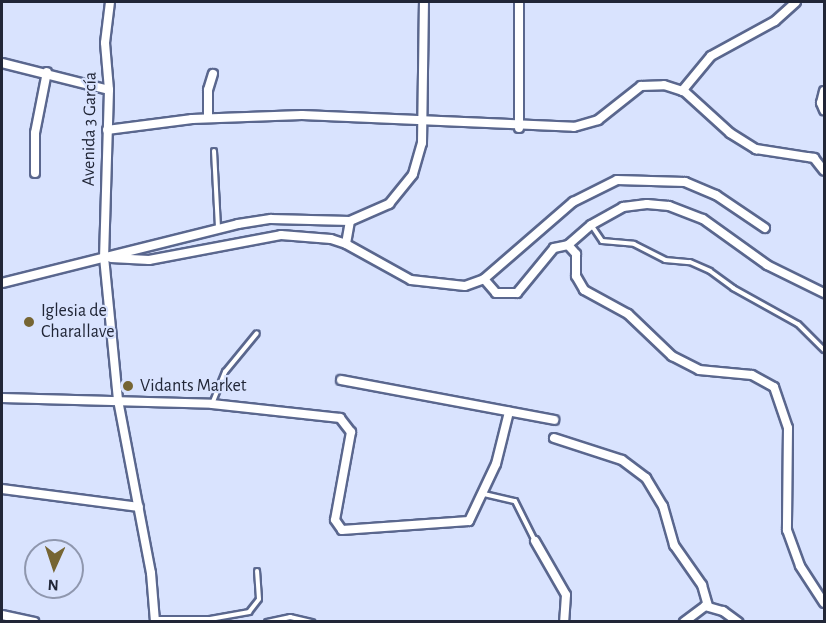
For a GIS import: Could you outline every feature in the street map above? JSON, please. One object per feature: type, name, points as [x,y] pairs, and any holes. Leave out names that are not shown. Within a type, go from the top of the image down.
[{"type":"street","name":"Avenida 3 García","points":[[110,2],[105,43],[108,90],[104,257],[118,400],[151,573],[155,620]]},
{"type":"street","points":[[2,283],[218,229],[271,219],[350,221],[374,214],[404,189],[419,153],[424,123],[424,2]]},
{"type":"street","points":[[519,2],[519,128]]},
{"type":"street","points":[[682,91],[711,56],[775,21],[796,2]]},
{"type":"street","points":[[2,63],[47,72],[108,90]]},
{"type":"street","points":[[35,173],[35,133],[47,72]]},
{"type":"street","points":[[208,118],[208,90],[213,74]]},
{"type":"street","points":[[107,130],[208,118],[302,115],[519,128],[573,127],[598,120],[641,86],[664,86],[682,91],[730,132],[756,148],[814,158],[825,171]]},
{"type":"street","points":[[825,91],[820,103],[825,110]]},
{"type":"street","points":[[104,257],[148,260],[281,235],[332,239],[346,244],[411,280],[465,286],[484,279],[573,202],[617,180],[685,182],[716,195],[765,228]]},
{"type":"street","points":[[484,279],[496,293],[517,293],[554,248],[568,245],[591,225],[630,205],[683,209],[703,219],[767,265],[825,293]]},
{"type":"street","points":[[346,244],[350,221]]},
{"type":"street","points":[[568,245],[576,254],[576,276],[584,290],[628,314],[672,356],[699,370],[752,375],[774,387],[788,428],[787,530],[800,566],[825,603]]},
{"type":"street","points":[[341,380],[554,420]]},
{"type":"street","points":[[2,398],[213,404],[346,422],[351,432],[335,520],[339,529],[466,522],[472,518],[484,494],[500,451],[509,412]]},
{"type":"street","points":[[554,438],[622,460],[646,478],[663,506],[674,545],[702,585],[708,606],[738,621]]},
{"type":"street","points":[[2,489],[139,507]]},
{"type":"street","points":[[535,541],[566,595],[564,621]]},
{"type":"street","points":[[684,621],[708,606]]},
{"type":"street","points":[[2,615],[34,621]]},
{"type":"lane","points":[[214,152],[218,229]]},
{"type":"lane","points":[[591,225],[593,233],[602,241],[634,243],[665,260],[690,262],[710,271],[733,288],[798,324],[825,350]]},
{"type":"lane","points":[[213,404],[225,372],[257,333]]},
{"type":"lane","points":[[484,494],[515,501],[535,541]]},
{"type":"lane","points":[[155,620],[228,619],[243,615],[256,606],[257,571]]},
{"type":"lane","points":[[267,621],[290,617],[312,621]]},
{"type":"place","name":"Iglesia de Charallave","points":[[29,322]]},
{"type":"place","name":"Vidants Market","points":[[128,386]]}]
